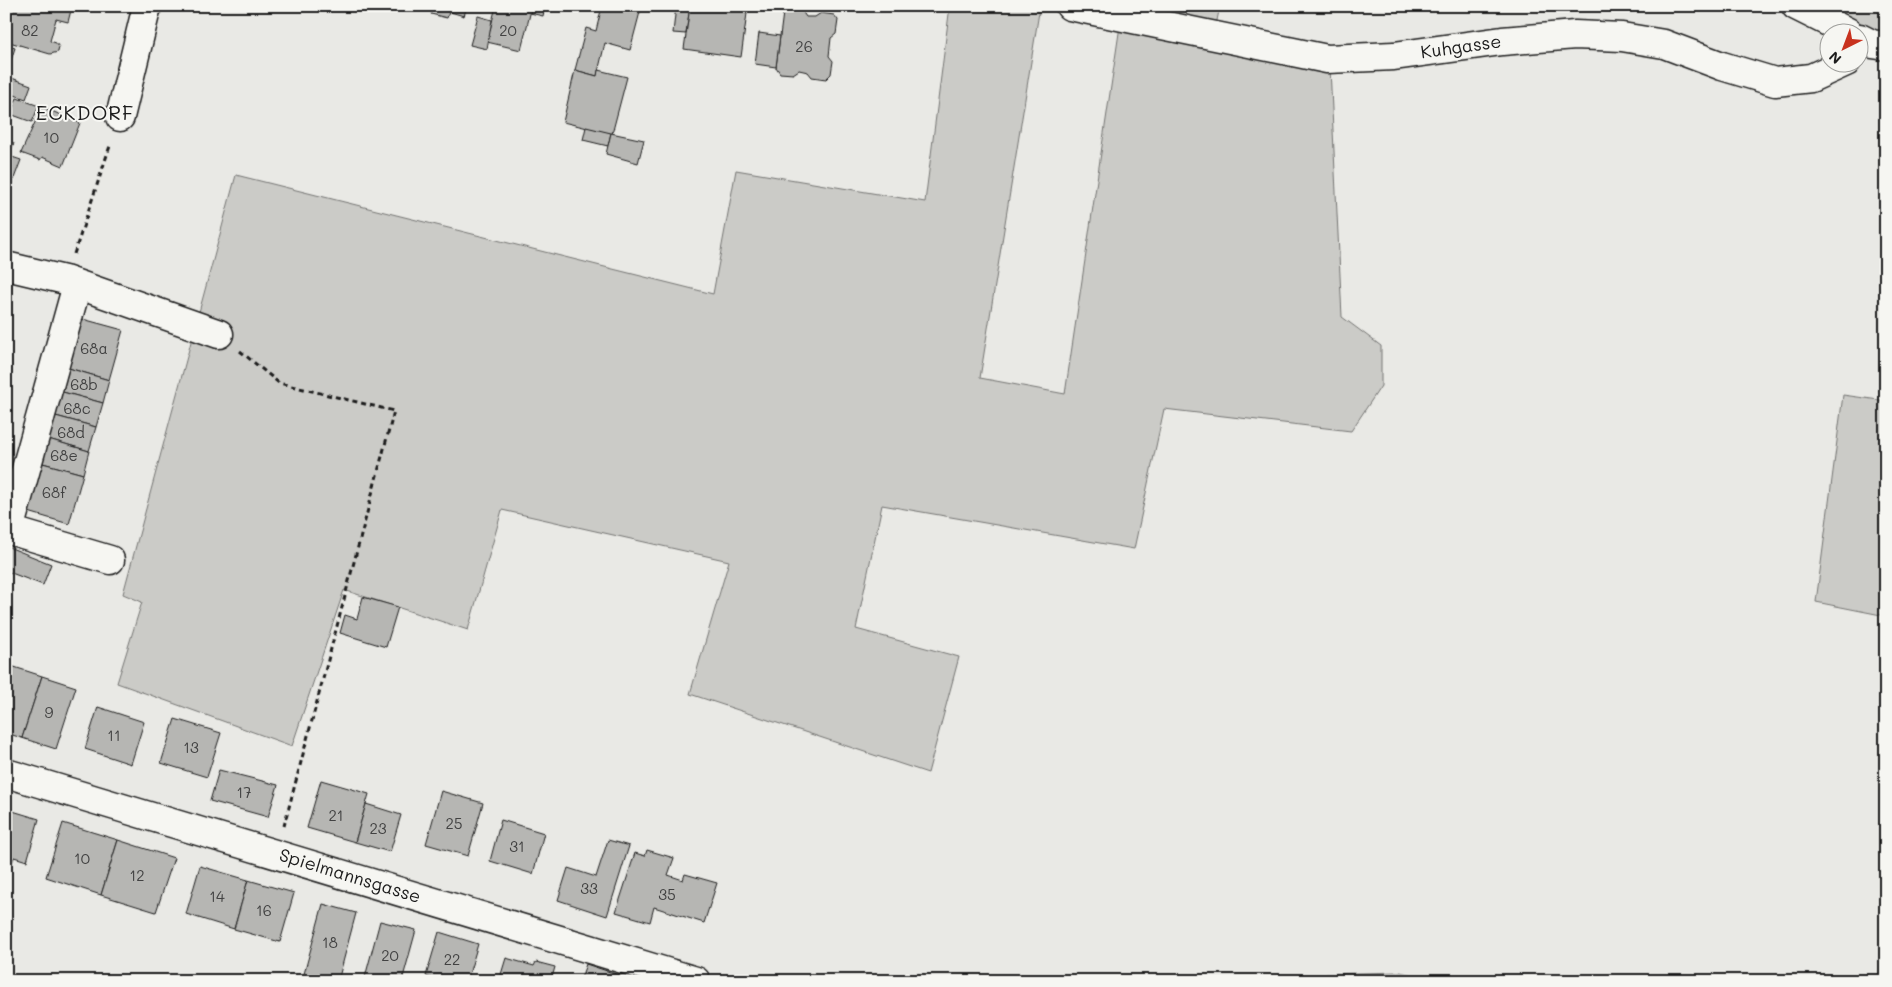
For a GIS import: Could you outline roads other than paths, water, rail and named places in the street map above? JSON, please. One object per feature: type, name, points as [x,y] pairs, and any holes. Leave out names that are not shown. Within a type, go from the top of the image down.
[{"type":"street","points":[[120,116],[148,6]]},
{"type":"street","name":"Kuhgasse","points":[[1070,6],[1328,60],[1394,56],[1502,41],[1575,35],[1622,37],[1664,44],[1722,66],[1775,82],[1812,78],[1825,72]]},
{"type":"street","points":[[1796,6],[1826,22]]},
{"type":"street","points":[[6,266],[71,282],[219,334]]},
{"type":"street","points":[[71,282],[8,530],[110,560]]},
{"type":"street","name":"Spielmannsgasse","points":[[6,773],[695,981]]},
{"type":"district","name":"ECKDORF","points":[[85,113]]}]
